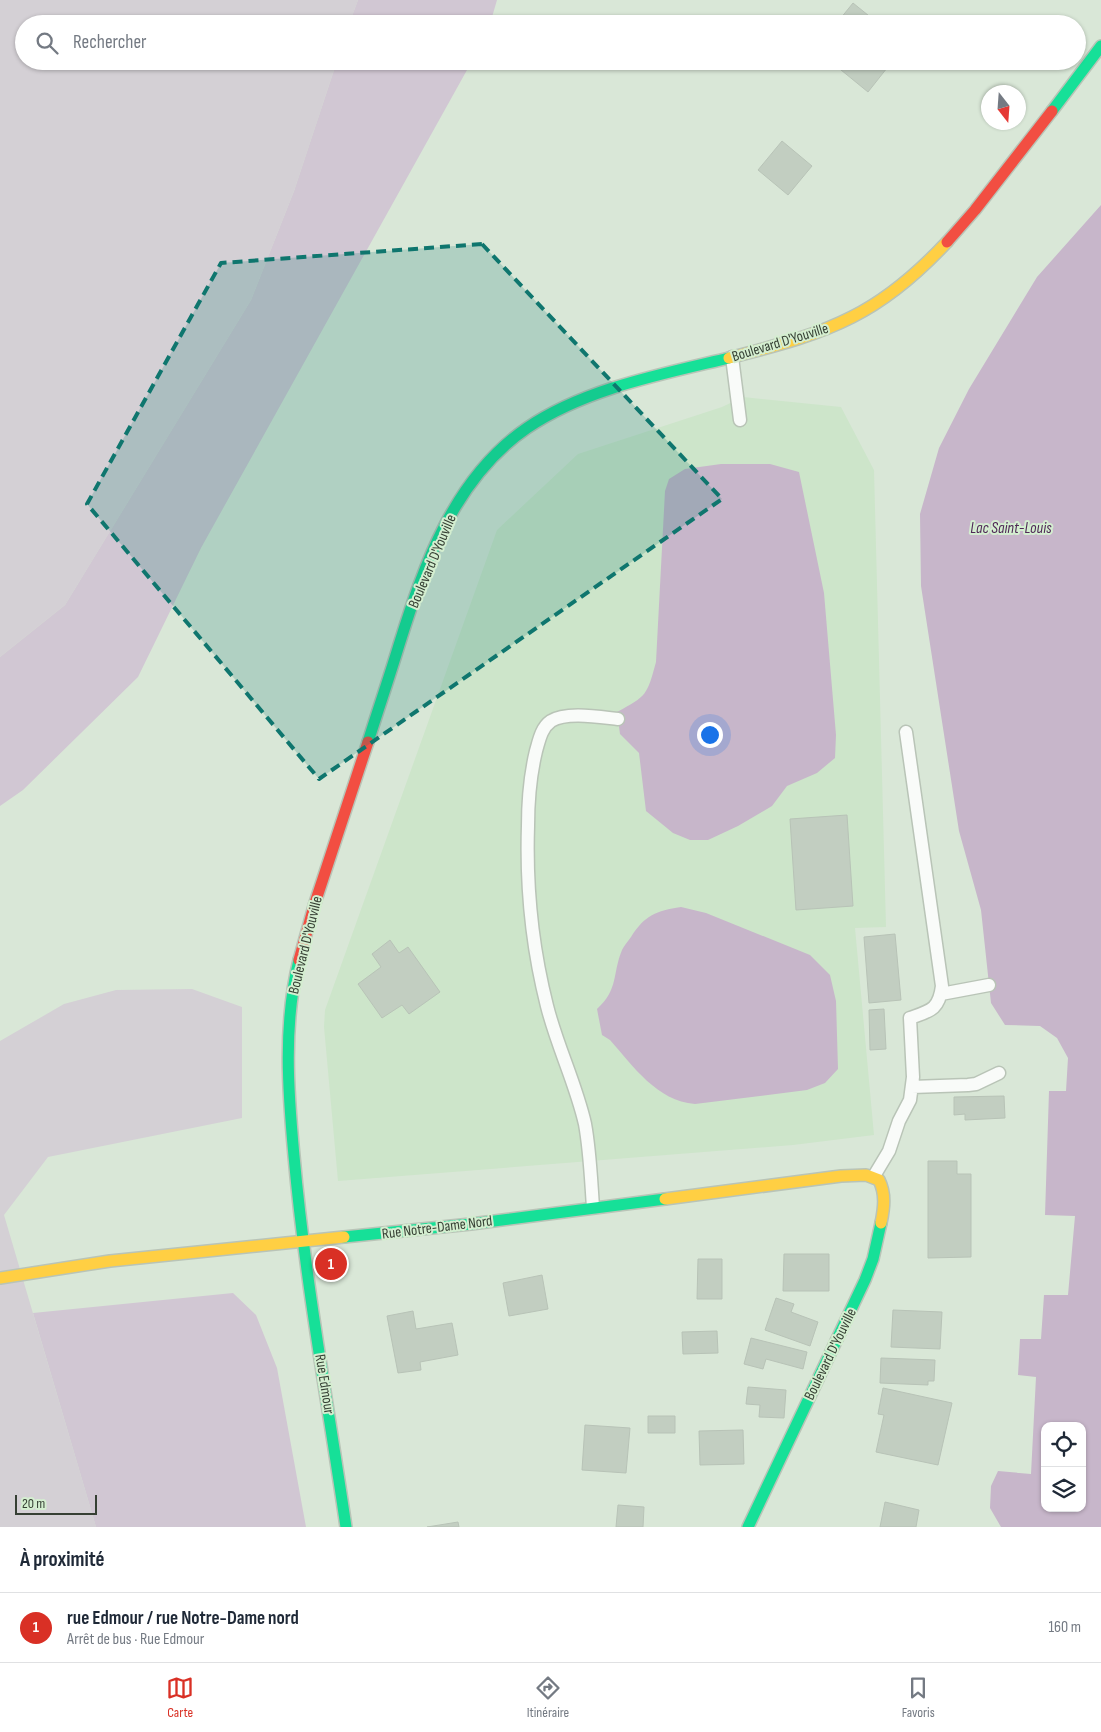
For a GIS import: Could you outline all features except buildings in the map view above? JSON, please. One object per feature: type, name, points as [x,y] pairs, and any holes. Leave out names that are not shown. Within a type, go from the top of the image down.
[{"type":"street","name":"Boulevard D'Youville","points":[[1086,65],[1101,46]]},
{"type":"street","name":"Boulevard D'Youville","points":[[304,1241],[297,1195],[289,1087],[289,1030],[295,978],[313,908],[409,614],[440,536],[467,488],[500,449],[522,432],[575,402],[643,380],[820,332],[849,320],[890,296],[938,252],[972,213],[1082,70]]},
{"type":"street","name":"Rue Notre-Dame Nord","points":[[0,1278],[110,1262],[461,1225],[841,1176],[859,1174],[874,1176]]},
{"type":"street","name":"Boulevard D'Youville","points":[[748,1527],[862,1288],[872,1262],[883,1206],[881,1184],[874,1176]]},
{"type":"street","name":"Rue Edmour","points":[[304,1241],[346,1527]]},
{"type":"lane","points":[[732,357],[740,420]]},
{"type":"lane","points":[[593,1207],[585,1126],[552,1023],[537,958],[529,892],[527,856],[528,803],[531,771],[540,734],[551,721],[568,715],[618,718]]},
{"type":"lane","points":[[874,1176],[894,1142],[899,1121],[910,1100],[912,1086],[910,1018],[936,1007],[940,1000],[942,986],[906,732]]},
{"type":"lane","points":[[941,994],[989,985]]},
{"type":"lane","points":[[912,1086],[976,1084],[999,1073]]},
{"type":"highlighted area","points":[[482,244],[722,499],[319,779],[87,504],[221,263]]},
{"type":"shaded area","points":[[0,0],[358,0],[352,15],[15,15],[15,70],[334,70],[294,191],[251,300],[65,605],[0,657]]},
{"type":"shaded area","points":[[358,0],[497,0],[493,15],[352,15]]},
{"type":"shaded area","points":[[334,70],[467,70],[201,548],[138,677],[23,790],[0,806],[0,657],[65,605],[251,300],[294,191]]},
{"type":"shaded area","points":[[743,397],[841,407],[874,470],[886,927],[855,928],[874,1135],[793,1145],[338,1181],[324,1027],[325,1010],[497,530],[578,454],[722,407]]},
{"type":"shaded area","points":[[192,989],[242,1007],[242,1118],[48,1157],[4,1215],[96,1527],[0,1527],[0,1041],[64,1004],[116,990]]},
{"type":"shaded area","points":[[233,1293],[256,1315],[277,1368],[306,1527],[96,1527],[33,1313]]},
{"type":"water","name":"Lac Saint-Louis","points":[[1101,205],[1101,1527],[1001,1527],[990,1508],[991,1486],[998,1471],[1031,1474],[1036,1377],[1018,1375],[1020,1339],[1041,1339],[1044,1295],[1068,1295],[1075,1216],[1045,1215],[1049,1091],[1066,1091],[1068,1058],[1057,1038],[1040,1026],[1005,1025],[991,1003],[981,910],[959,831],[921,586],[920,514],[939,448],[969,389],[1037,277]]},
{"type":"water","points":[[721,464],[770,464],[799,472],[824,593],[836,735],[835,758],[817,773],[787,786],[772,806],[738,826],[708,840],[690,840],[673,833],[646,811],[639,753],[620,734],[617,712],[640,698],[648,688],[656,662],[665,491],[669,479],[685,469]]},
{"type":"water","points":[[681,907],[706,913],[810,955],[830,975],[836,1001],[838,1069],[825,1083],[807,1090],[695,1104],[681,1101],[657,1089],[647,1081],[610,1040],[602,1035],[597,1009],[609,995],[612,988],[622,950],[646,919],[658,912]]},
{"type":"traffic: fast","points":[[1086,66],[1101,46]]},
{"type":"traffic: fast","points":[[1052,111],[1083,70]]},
{"type":"traffic: fast","points":[[368,742],[419,584],[431,554],[461,498],[480,472],[502,448],[527,428],[549,414],[598,393],[624,384],[729,358]]},
{"type":"traffic: fast","points":[[299,960],[294,984],[289,1033],[288,1058],[292,1132],[311,1295],[346,1527]]},
{"type":"traffic: fast","points":[[344,1237],[471,1224],[665,1199]]},
{"type":"traffic: fast","points":[[748,1527],[865,1280],[873,1259],[881,1223]]},
{"type":"traffic: slow","points":[[729,358],[807,336],[852,317],[878,302],[902,284],[947,242]]},
{"type":"traffic: slow","points":[[665,1199],[841,1176],[866,1175],[879,1180],[883,1191],[884,1201],[881,1223]]},
{"type":"traffic: slow","points":[[0,1278],[110,1261],[344,1237]]},
{"type":"traffic: jam","points":[[947,242],[975,210],[1052,111]]},
{"type":"traffic: jam","points":[[299,960],[314,906],[368,742]]},
{"type":"place","name":"rue Edmour / rue Notre-Dame nord","points":[[331,1264]]}]
